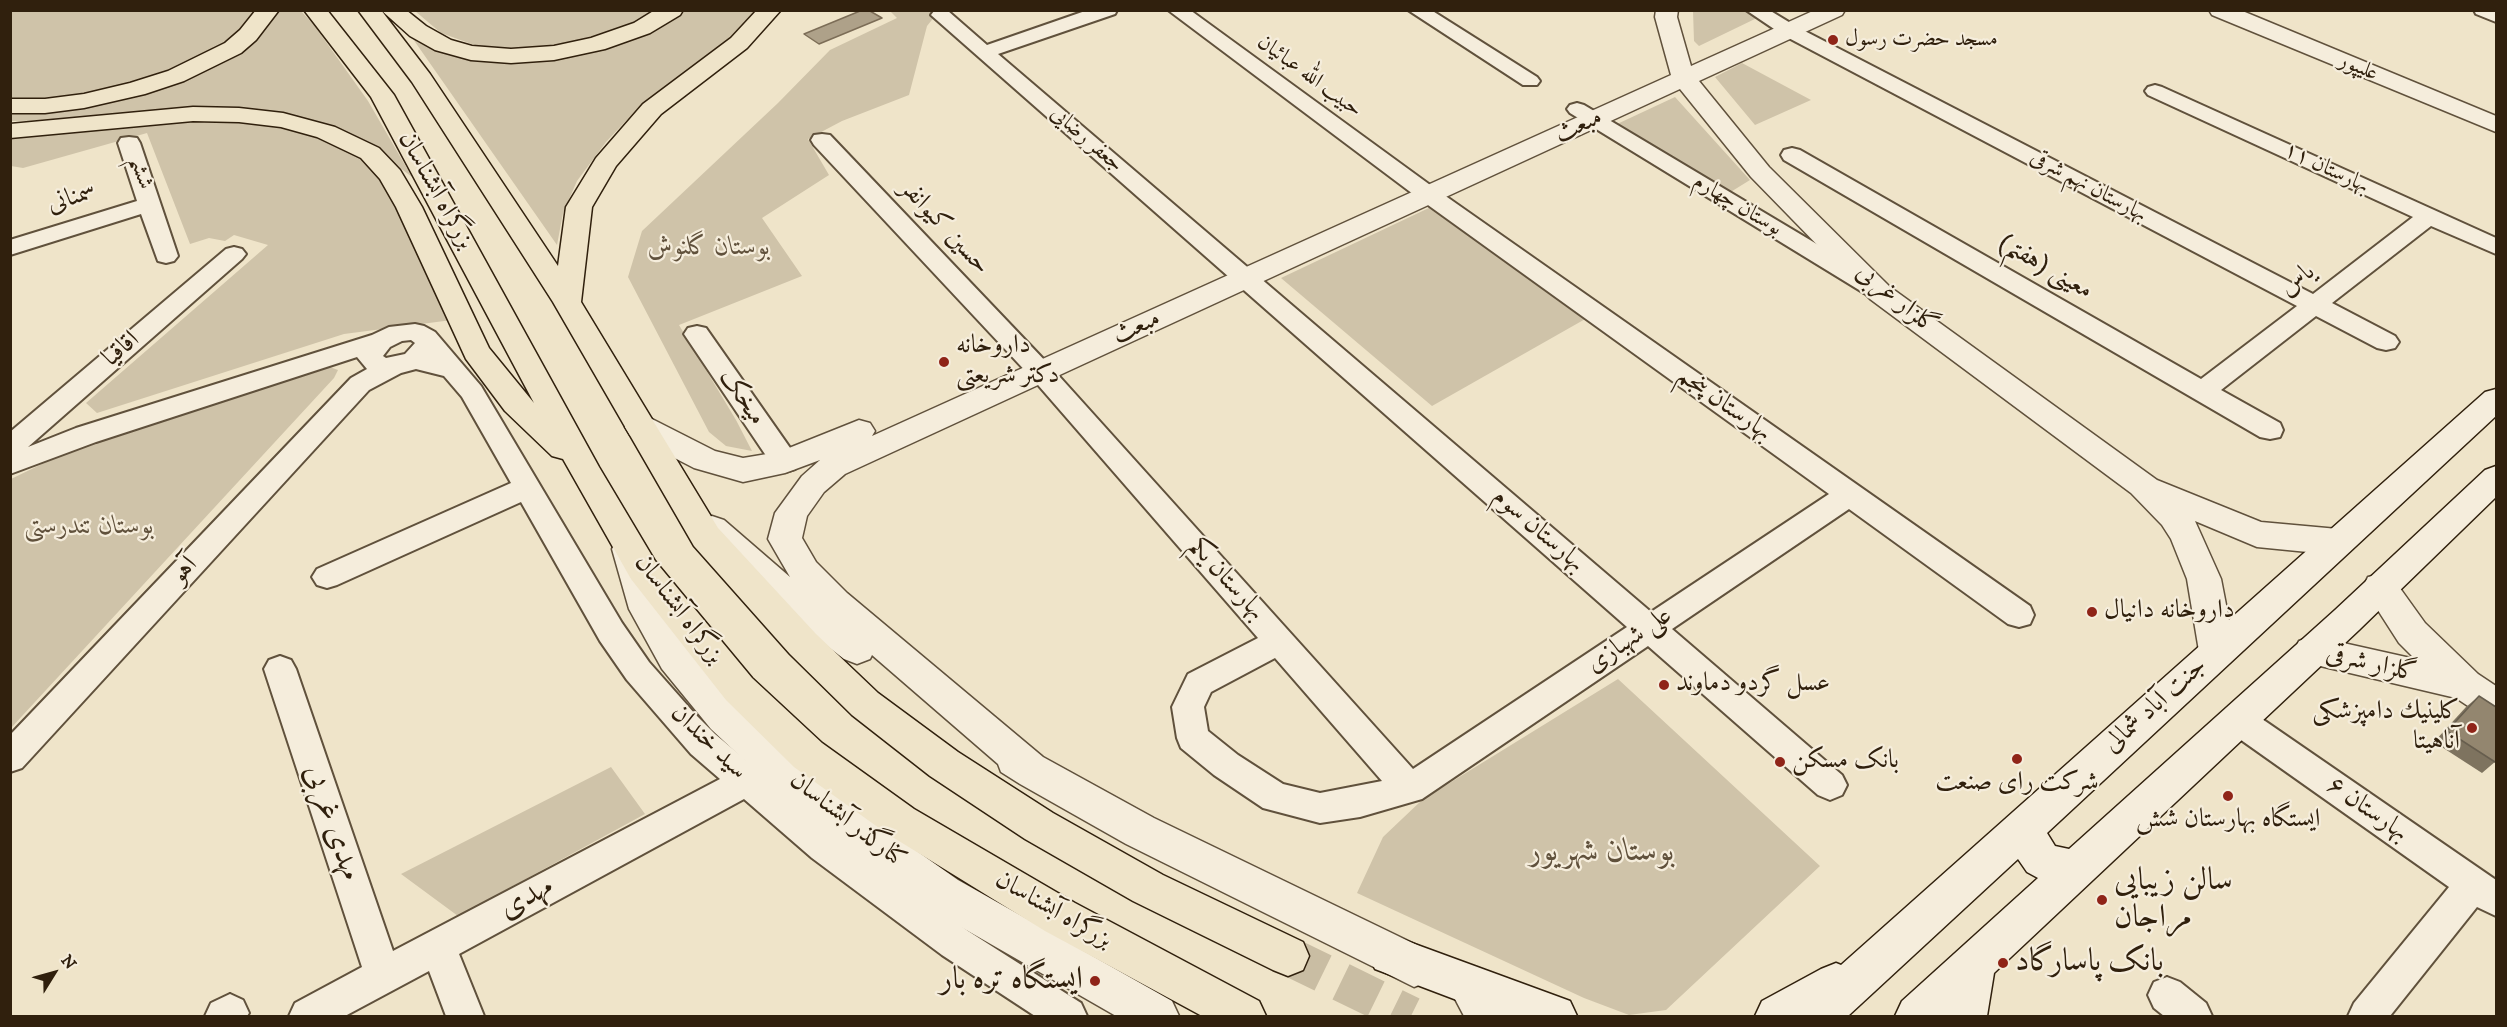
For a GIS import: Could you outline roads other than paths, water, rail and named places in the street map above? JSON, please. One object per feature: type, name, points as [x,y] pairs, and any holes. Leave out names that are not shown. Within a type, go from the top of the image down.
[{"type":"highway","points":[[10,106],[45,106],[92,100],[176,76],[233,48],[248,35],[268,10]]},
{"type":"highway","points":[[379,14],[443,45],[471,53],[512,56],[554,53],[597,44],[642,28],[672,10]]},
{"type":"highway","points":[[567,302],[579,207],[605,163],[652,109],[739,43],[770,10]]},
{"type":"highway","points":[[632,130],[753,50],[779,26],[790,10]]},
{"type":"highway","name":"بزرگراه آبشناسان","points":[[316,12],[382,95],[585,470],[643,570],[739,689],[808,755],[910,827],[1060,917],[1244,1017]]},
{"type":"highway","name":"بزرگراه آبشناسان","points":[[379,14],[567,302],[706,537],[803,644],[865,704],[944,764],[1039,826],[1148,888],[1288,956]]},
{"type":"highway","points":[[10,125],[193,114],[239,115],[283,120],[326,132],[370,153],[391,175],[409,207],[476,352],[516,404],[585,470]]},
{"type":"highway","points":[[10,131],[100,121]]},
{"type":"street","points":[[985,52],[1108,10]]},
{"type":"street","name":"حبیب الله عبائیان","points":[[1177,10],[1421,189]]},
{"type":"street","points":[[1417,10],[1530,81]]},
{"type":"street","points":[[1667,10],[1666,17],[1681,70]]},
{"type":"street","name":"مبعث","points":[[641,426],[705,460],[743,470],[785,462],[1033,363],[1239,271],[1585,115],[1681,70],[1779,18],[1834,10]]},
{"type":"street","name":"علیپور","points":[[2220,10],[2496,126]]},
{"type":"street","name":"علیپور","points":[[2246,10],[2496,113]]},
{"type":"street","points":[[2483,10],[2496,16]]},
{"type":"street","name":"جعفر رضایی","points":[[941,15],[1239,271]]},
{"type":"street","name":"بهارستان نهم شرقی","points":[[1779,18],[2386,342]]},
{"type":"street","name":"گلزار غربی","points":[[1681,70],[1760,172],[1880,293],[2142,485],[2174,516],[2187,537],[2204,579],[2217,651]]},
{"type":"street","name":"بهارستان ۱۱","points":[[2155,90],[2496,247]]},
{"type":"street","name":"بوستان چهارم","points":[[1585,115],[1880,293]]},
{"type":"street","name":"حسین کیوانفر","points":[[822,140],[1033,363]]},
{"type":"street","name":"ششم","points":[[129,143],[166,256]]},
{"type":"street","name":"معینی (هفتم)","points":[[1792,155],[2270,430]]},
{"type":"street","name":"بهارستان پنجم","points":[[1421,189],[2019,615]]},
{"type":"street","name":"سمنانی","points":[[10,248],[150,204]]},
{"type":"street","name":"یاس","points":[[2202,391],[2428,216]]},
{"type":"street","name":"اقاقیا","points":[[10,447],[234,254]]},
{"type":"street","name":"بهارستان سوم","points":[[1239,271],[1830,784]]},
{"type":"street","name":"میخک","points":[[697,334],[785,462]]},
{"type":"street","points":[[10,464],[86,435],[337,354],[388,358]]},
{"type":"street","name":"سید خندان","points":[[388,358],[455,370],[472,392],[577,576],[638,670],[703,744],[824,847],[946,936],[1068,1017]]},
{"type":"street","name":"آهو","points":[[10,758],[388,358]]},
{"type":"street","name":"مبعث","points":[[1033,363],[834,466],[813,484],[791,513],[785,539],[804,571],[835,603],[1034,772]]},
{"type":"street","name":"بهارستان یکم","points":[[1033,363],[1410,789]]},
{"type":"street","name":"جنت آباد شمالی","points":[[1817,1017],[2496,399]]},
{"type":"street","points":[[1917,1017],[2496,478]]},
{"type":"street","name":"گلزار غربی","points":[[2142,485],[2257,534],[2338,542]]},
{"type":"street","points":[[327,577],[526,488]]},
{"type":"street","name":"علی شهبازی","points":[[1280,641],[1199,683],[1188,706],[1193,738],[1226,765],[1275,797],[1320,808],[1360,802],[1410,789],[1850,494]]},
{"type":"street","points":[[689,509],[793,600],[910,691],[1034,772],[1140,831],[1390,955],[1484,1007],[1515,1017]]},
{"type":"street","name":"کنارگذر آبشناسان","points":[[627,541],[647,609],[675,659],[724,718],[787,776],[860,834],[943,894],[1156,1017]]},
{"type":"street","name":"گلزار شرقی","points":[[2380,587],[2412,633],[2465,685],[2496,705]]},
{"type":"street","name":"گلزار شرقی","points":[[2312,651],[2465,685]]},
{"type":"street","name":"مهدی غربی","points":[[280,669],[383,976]]},
{"type":"street","name":"بهارستان ۶","points":[[2238,720],[2485,892]]},
{"type":"street","name":"مهدی","points":[[308,1017],[747,781]]},
{"type":"street","points":[[2025,826],[2026,836],[2041,859],[2053,865],[2077,869]]},
{"type":"street","points":[[2367,1017],[2485,892]]},
{"type":"street","points":[[438,947],[465,1017]]},
{"type":"street","points":[[1390,955],[1555,1017]]},
{"type":"street","points":[[1776,1017],[1884,955]]},
{"type":"street","points":[[1965,1017],[1975,962]]},
{"type":"tunnel","points":[[1288,956],[1411,1016]]},
{"type":"place","name":"مسجد حضرت رسول","points":[[1833,40]]},
{"type":"place","name":"داروخانه دکتر شریعتی","points":[[944,362]]},
{"type":"place","name":"داروخانه دانیال","points":[[2092,612]]},
{"type":"place","name":"عسل گردو دماوند","points":[[1664,685]]},
{"type":"place","name":"كلينيك دامپزشكی آناهيتا","points":[[2472,728]]},
{"type":"place","name":"شرکت رای صنعت","points":[[2017,759]]},
{"type":"place","name":"بانک مسکن","points":[[1780,762]]},
{"type":"place","name":"ایستگاه بهارستان شش","points":[[2228,796]]},
{"type":"place","name":"سالن زیبایی مراجان","points":[[2102,900]]},
{"type":"place","name":"بانک پاسارگاد","points":[[2003,963]]},
{"type":"place","name":"ایستگاه تره بار","points":[[1095,981]]},
{"type":"park label","name":"بوستان گلنوش","points":[[709,249]]},
{"type":"park label","name":"بوستان تندرستی","points":[[89,528]]},
{"type":"park label","name":"بوستان شهریور","points":[[1602,853]]}]
